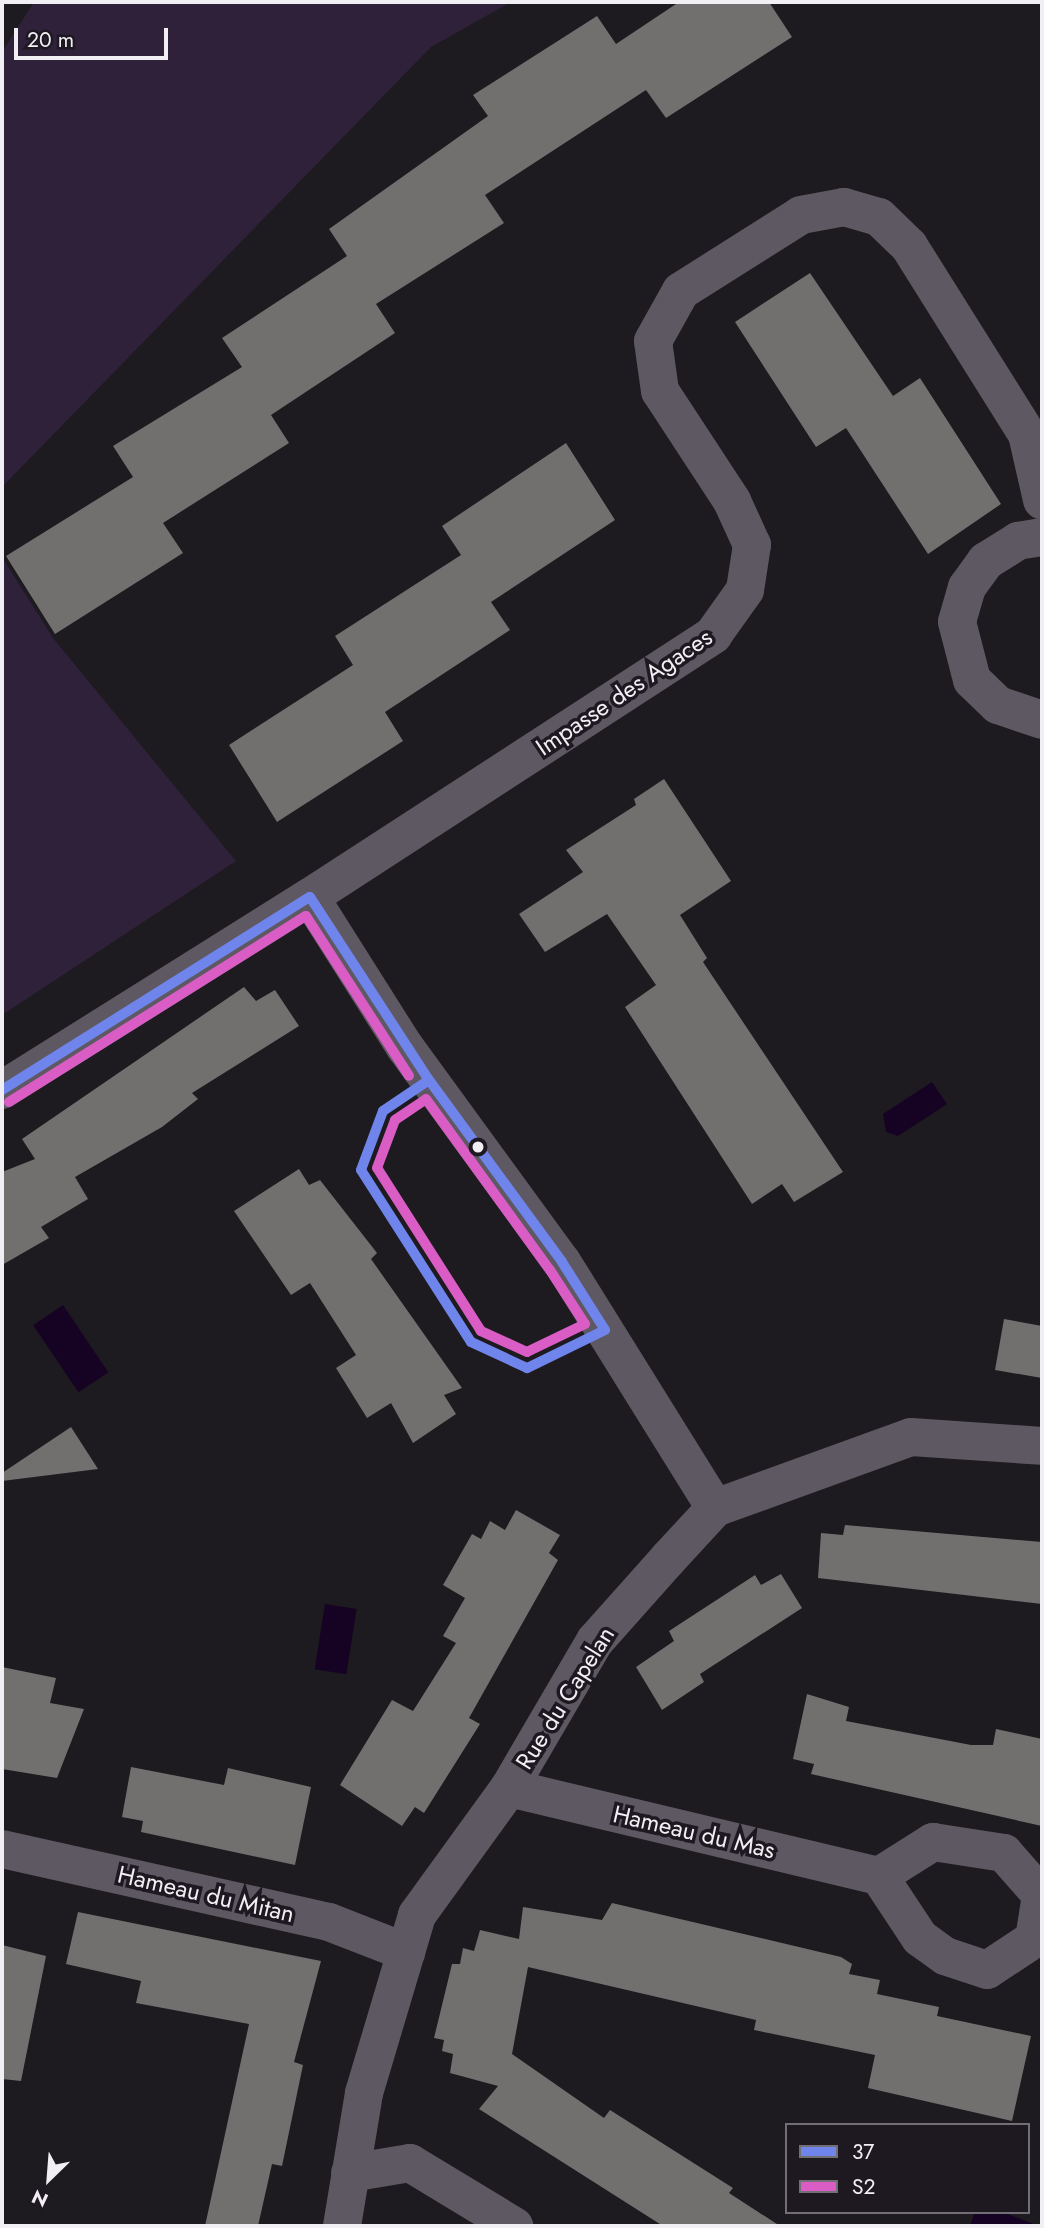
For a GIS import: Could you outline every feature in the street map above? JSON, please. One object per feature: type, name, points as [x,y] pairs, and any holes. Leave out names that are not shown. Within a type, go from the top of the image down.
[{"type":"street","name":"Impasse des Agaces","points":[[2,1090],[310,897],[713,635],[745,590],[752,545],[732,501],[660,391],[653,341],[681,291],[801,215],[844,207],[879,216],[909,247],[1027,434],[1042,500]]},
{"type":"street","points":[[1042,537],[1018,541],[986,561],[967,587],[957,622],[972,680],[998,705],[1042,720]]},
{"type":"street","points":[[310,897],[405,1047],[562,1262],[715,1508]]},
{"type":"street","name":"Rue du Capelan","points":[[342,2226],[364,2093],[417,1915],[509,1788],[595,1641],[715,1508],[911,1437],[1042,1446]]},
{"type":"street","name":"Hameau du Mas","points":[[509,1788],[879,1876]]},
{"type":"street","name":"Hameau du Mitan","points":[[2,1849],[329,1922],[406,1952]]},
{"type":"street","points":[[350,2173],[410,2163],[514,2226]]},
{"type":"shaded area","points":[[34,2],[511,2],[431,47],[2,487],[2,52]]},
{"type":"shaded area","points":[[2,557],[53,638],[236,861],[2,1015]]},
{"type":"shaded area","points":[[932,1082],[947,1104],[898,1136],[886,1132],[883,1114]]},
{"type":"shaded area","points":[[63,1305],[108,1372],[78,1392],[33,1325]]},
{"type":"shaded area","points":[[325,1604],[357,1609],[346,1674],[315,1669]]},
{"type":"shaded area","points":[[974,2214],[1007,2214],[1039,2226],[970,2226]]},
{"type":"building","points":[[679,2],[769,2],[792,37],[666,118],[646,90],[485,195],[504,223],[376,304],[395,333],[271,415],[289,443],[163,523],[183,553],[55,634],[6,556],[133,477],[113,446],[242,367],[222,338],[347,256],[329,229],[488,116],[473,95],[597,16],[616,44]]},
{"type":"building","points":[[810,273],[893,396],[920,378],[1001,504],[928,554],[846,428],[816,447],[735,322]]},
{"type":"building","points":[[566,443],[615,520],[491,602],[510,630],[385,712],[403,741],[277,822],[229,745],[353,665],[335,636],[461,555],[442,526]]},
{"type":"building","points":[[664,779],[731,881],[680,915],[707,958],[703,962],[843,1172],[794,1202],[782,1184],[752,1204],[625,1007],[656,985],[607,914],[545,952],[519,914],[583,872],[566,850],[636,805],[634,799]]},
{"type":"building","points":[[244,987],[256,1001],[275,990],[299,1026],[192,1093],[198,1099],[162,1127],[75,1177],[88,1199],[41,1227],[49,1238],[2,1265],[2,1172],[35,1159],[22,1139]]},
{"type":"building","points":[[299,1169],[309,1185],[320,1180],[377,1253],[371,1259],[462,1388],[444,1395],[456,1414],[413,1443],[391,1403],[367,1418],[336,1368],[356,1355],[310,1283],[291,1295],[234,1211]]},
{"type":"building","points":[[1004,1319],[1042,1326],[1042,1378],[995,1370]]},
{"type":"building","points":[[71,1427],[98,1469],[2,1481],[2,1473]]},
{"type":"building","points":[[516,1510],[560,1535],[549,1553],[558,1560],[469,1718],[480,1724],[424,1813],[415,1807],[402,1826],[340,1785],[392,1700],[413,1711],[456,1643],[443,1636],[465,1598],[443,1585],[472,1534],[481,1539],[490,1521],[505,1530]]},
{"type":"building","points":[[845,1525],[1042,1542],[1042,1604],[818,1578],[821,1533],[843,1535]]},
{"type":"building","points":[[781,1574],[802,1608],[700,1674],[704,1682],[662,1710],[636,1667],[674,1641],[669,1631],[755,1575],[761,1585]]},
{"type":"building","points":[[2,1667],[56,1678],[50,1703],[84,1709],[57,1778],[2,1769]]},
{"type":"building","points":[[807,1694],[849,1707],[846,1721],[971,1745],[993,1745],[996,1729],[1042,1739],[1042,1826],[811,1774],[814,1764],[793,1759]]},
{"type":"building","points":[[131,1767],[224,1785],[228,1768],[311,1787],[295,1865],[141,1832],[143,1821],[122,1817]]},
{"type":"building","points":[[612,1903],[841,1957],[852,1964],[849,1974],[880,1980],[877,1994],[939,2007],[937,2016],[1031,2036],[1012,2121],[868,2088],[875,2055],[754,2030],[756,2020],[528,1967],[512,2054],[604,2118],[610,2110],[733,2188],[729,2193],[780,2226],[663,2226],[479,2109],[498,2086],[450,2073],[453,2054],[442,2051],[444,2040],[434,2038],[452,1964],[460,1964],[463,1948],[474,1951],[480,1930],[519,1939],[523,1907],[602,1920]]},
{"type":"building","points":[[78,1912],[321,1961],[294,2062],[303,2065],[282,2166],[272,2164],[258,2226],[205,2226],[249,2024],[136,2003],[141,1981],[66,1964]]},
{"type":"building","points":[[2,1945],[46,1956],[21,2081],[2,2079]]},
{"type":"transit line","name":"37","points":[[2,1090],[310,897],[429,1080]]},
{"type":"transit line","name":"S2","points":[[9,1102],[306,916],[409,1076]]},
{"type":"transit line","name":"37","points":[[429,1080],[562,1262],[605,1330],[527,1368],[471,1342],[361,1170],[383,1111],[429,1080]]},
{"type":"transit line","name":"S2","points":[[426,1099],[550,1270],[585,1324],[527,1352],[481,1331],[377,1168],[395,1120],[426,1099]]}]
